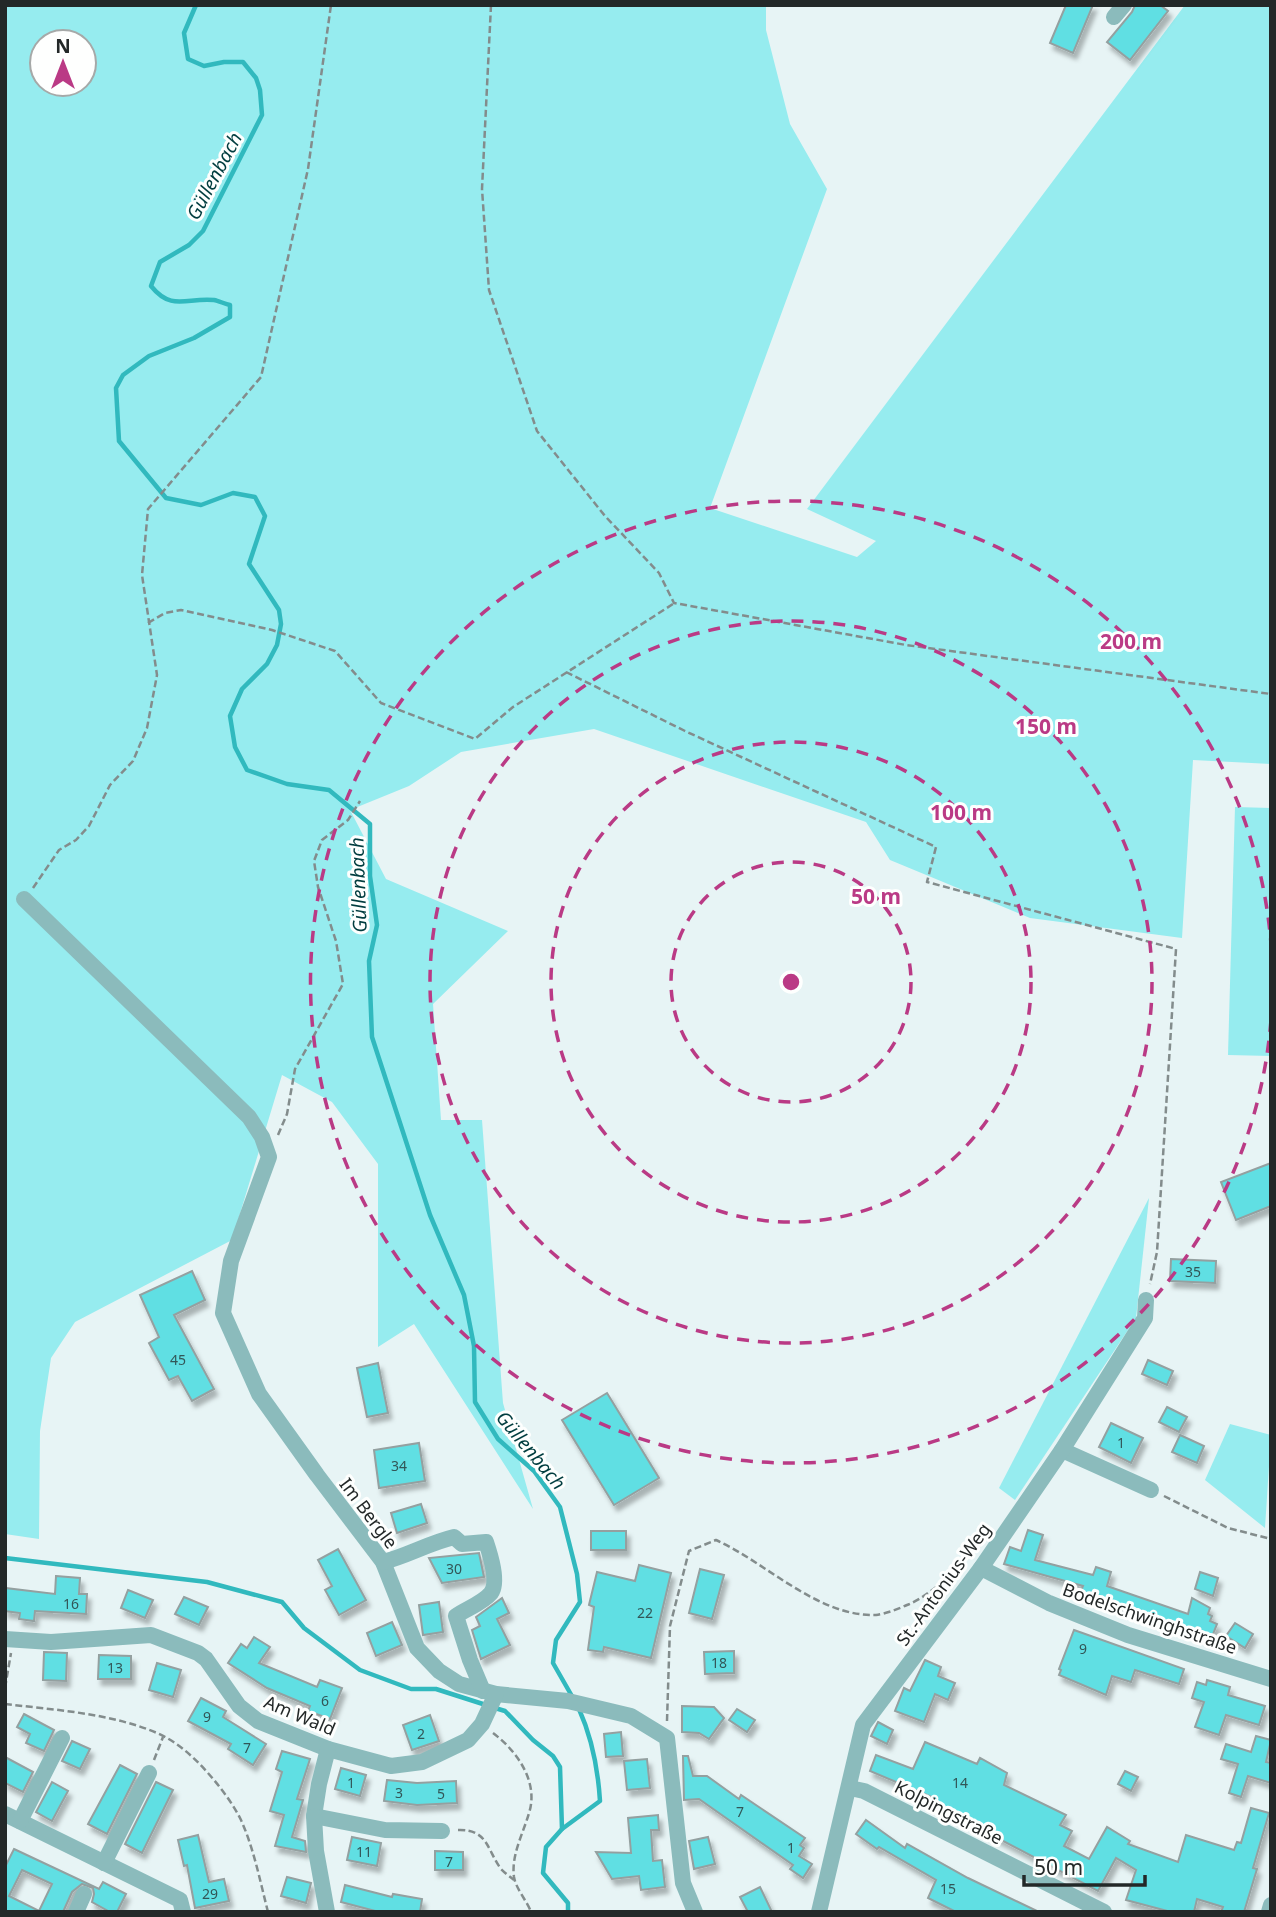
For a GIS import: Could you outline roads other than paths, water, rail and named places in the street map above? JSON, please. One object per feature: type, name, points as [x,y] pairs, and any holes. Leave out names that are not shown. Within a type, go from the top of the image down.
[{"type":"street","name":"Im Bergle","points":[[24,899],[249,1117],[262,1137],[269,1157],[231,1261],[223,1313],[260,1395],[383,1562],[417,1648],[439,1671],[458,1684],[491,1694],[568,1701],[631,1716],[667,1738],[683,1883],[695,1912]]},
{"type":"street","name":"St.-Antonius-Weg","points":[[819,1912],[863,1725],[981,1568],[1062,1450],[1145,1318],[1146,1300]]},
{"type":"street","points":[[1062,1450],[1151,1490]]},
{"type":"street","points":[[383,1562],[433,1542],[454,1537],[462,1544],[486,1542],[493,1563],[493,1589],[490,1595],[456,1615],[470,1660],[491,1694]]},
{"type":"street","name":"Bodelschwinghstraße","points":[[981,1568],[1049,1604],[1117,1630],[1271,1679]]},
{"type":"street","name":"Am Wald","points":[[9,1640],[64,1641],[155,1636],[206,1658],[239,1706],[258,1721],[328,1749],[381,1765],[422,1762],[468,1740],[483,1723],[491,1694]]},
{"type":"street","points":[[62,1738],[13,1818],[180,1900],[183,1912]]},
{"type":"street","points":[[327,1912],[316,1851],[314,1816],[328,1749]]},
{"type":"street","points":[[104,1863],[149,1773]]},
{"type":"street","name":"Kolpingstraße","points":[[850,1788],[864,1791],[1104,1912]]},
{"type":"street","points":[[314,1816],[385,1830],[442,1831]]},
{"type":"street","points":[[76,1912],[84,1894]]},
{"type":"street","points":[[1269,1912],[1271,1905]]},
{"type":"waterway","name":"Güllenbach","points":[[196,5],[184,33],[188,59],[204,66],[243,62],[256,78],[262,115],[203,231],[189,245],[160,262],[151,286],[166,299],[173,301],[214,300],[230,305],[230,317],[194,338],[149,356],[123,375],[116,388],[119,441],[166,498],[201,505],[233,493],[255,497],[265,516],[249,564],[279,610],[281,624],[277,645],[267,664],[242,689],[230,716],[235,747],[247,770],[287,784],[329,790],[370,824],[370,876],[377,925],[369,961],[372,1037],[430,1215],[464,1295],[474,1346],[475,1402],[498,1439],[534,1471],[560,1507],[577,1574],[580,1602],[556,1640],[553,1663],[573,1698]]},
{"type":"waterway","points":[[5,1558],[207,1582],[282,1602],[304,1628],[360,1670],[411,1689],[436,1689],[486,1705]]},
{"type":"waterway","points":[[495,1708],[505,1711],[553,1756],[560,1767],[562,1829]]},
{"type":"waterway","name":"Güllenbach","points":[[568,1912],[568,1903],[543,1873],[546,1847],[562,1829],[600,1801],[594,1754],[579,1709]]}]
